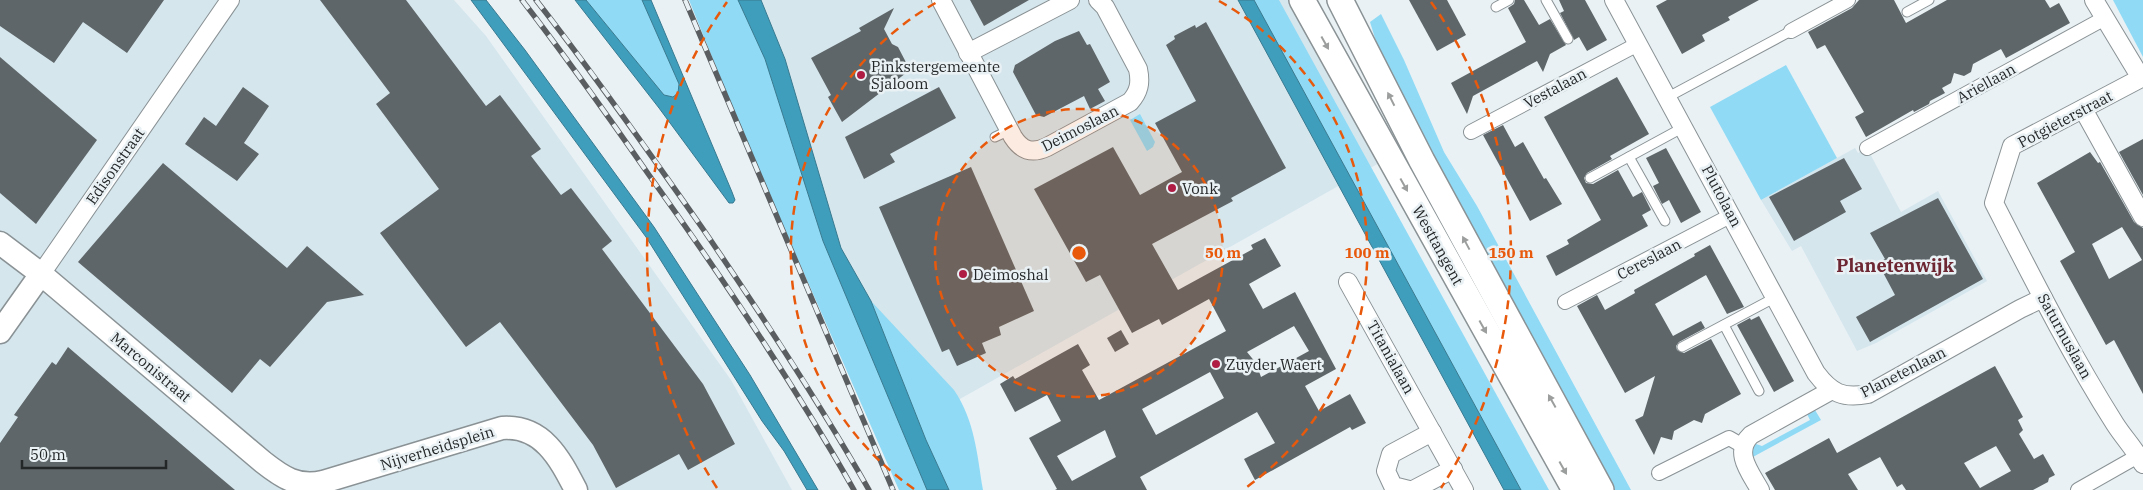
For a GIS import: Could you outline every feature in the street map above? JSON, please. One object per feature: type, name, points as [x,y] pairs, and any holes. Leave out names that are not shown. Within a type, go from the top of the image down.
[{"type":"main road","name":"Westtangent","points":[[1302,0],[1575,490]]},
{"type":"main road","name":"Westtangent","points":[[1340,0],[1422,161],[1601,490]]},
{"type":"street","name":"Edisonstraat","points":[[0,332],[230,0]]},
{"type":"street","name":"Deimoslaan","points":[[941,0],[968,53],[1002,133],[1024,148],[1038,151],[1130,102],[1135,96],[1140,78],[1138,69],[1105,7],[1098,0]]},
{"type":"street","points":[[968,53],[1070,0]]},
{"type":"street","name":"Plutolaan","points":[[1614,0],[1668,96],[1816,373],[1832,390]]},
{"type":"street","points":[[1791,31],[1823,6],[1848,0]]},
{"type":"street","points":[[2094,0],[2142,78]]},
{"type":"street","name":"Ariellaan","points":[[1867,148],[2105,18]]},
{"type":"street","name":"Vestalaan","points":[[1471,132],[1638,44]]},
{"type":"street","name":"Potgieterstraat","points":[[1994,203],[2012,146],[2142,78]]},
{"type":"street","points":[[2083,109],[2143,217]]},
{"type":"street","name":"Saturnuslaan","points":[[1994,203],[2043,298],[2116,425],[2140,454]]},
{"type":"street","name":"Cereslaan","points":[[1565,302],[1732,215]]},
{"type":"street","name":"Marconistraat","points":[[0,243],[41,274],[269,466],[286,479],[306,487]]},
{"type":"street","name":"Titanialaan","points":[[1348,282],[1464,490]]},
{"type":"street","name":"Planetenlaan","points":[[1832,390],[1842,395],[1855,397],[1868,394],[2020,308],[2043,298]]},
{"type":"street","points":[[1760,490],[1743,459],[1743,446],[1751,435],[1832,390]]},
{"type":"street","name":"Nijverheidsplein","points":[[306,487],[502,428],[511,427],[528,431],[544,440],[560,460],[576,490]]},
{"type":"street","points":[[1410,490],[1393,486],[1386,471],[1391,454],[1432,432]]},
{"type":"street","points":[[1659,473],[1729,438],[1743,446]]},
{"type":"street","points":[[2078,490],[2140,454]]},
{"type":"street","points":[[1413,490],[1453,469]]},
{"type":"lane","points":[[1496,7],[1509,0]]},
{"type":"lane","points":[[1546,0],[1568,40]]},
{"type":"lane","points":[[1907,12],[1929,0]]},
{"type":"lane","points":[[1668,96],[1791,31]]},
{"type":"lane","points":[[1590,178],[1684,127]]},
{"type":"lane","points":[[1629,157],[1665,220]]},
{"type":"lane","points":[[1682,347],[1776,297]]},
{"type":"lane","points":[[1724,325],[1759,391]]},
{"type":"shaded area","points":[[0,0],[454,0],[486,36],[731,380],[792,490],[0,490]]},
{"type":"shaded area","points":[[471,0],[486,0],[525,50],[654,227],[750,375],[818,490],[807,490],[784,451],[762,421],[646,237]]},
{"type":"shaded area","points":[[575,0],[586,0],[664,95],[673,97],[678,93],[679,84],[642,0],[651,0],[732,192],[735,200],[733,203],[729,203],[659,108]]},
{"type":"shaded area","points":[[586,0],[642,0],[679,84],[675,95],[670,97],[664,95]]},
{"type":"shaded area","points":[[689,0],[738,0],[765,59],[823,241],[927,490],[899,490],[746,141]]},
{"type":"shaded area","points":[[701,0],[1291,0],[1381,162],[889,439]]},
{"type":"shaded area","points":[[738,0],[761,0],[785,59],[841,248],[871,301],[926,440],[949,490],[927,490],[823,241],[765,59]]},
{"type":"shaded area","points":[[1238,0],[1254,0],[1521,490],[1504,490]]},
{"type":"shaded area","points":[[1254,0],[1279,0],[1549,490],[1521,490]]},
{"type":"shaded area","points":[[2113,0],[2143,0],[2143,57]]},
{"type":"shaded area","points":[[1381,14],[1404,60],[1444,152],[1477,206],[1631,490],[1605,490],[1392,93],[1370,22]]},
{"type":"shaded area","points":[[1786,65],[1837,158],[1761,200],[1710,107]]},
{"type":"shaded area","points":[[1140,114],[1155,142],[1153,147],[1147,151],[1130,120]]},
{"type":"shaded area","points":[[1855,148],[1858,153],[1867,148],[1901,212],[1938,191],[1987,281],[1876,343],[1857,351],[1801,246],[1792,251],[1761,200]]},
{"type":"shaded area","points":[[871,301],[954,390],[967,414],[971,426],[983,490],[949,490],[926,440]]},
{"type":"shaded area","points":[[1815,410],[1821,420],[1751,458],[1749,450],[1753,443],[1762,446],[1810,420],[1807,414]]},
{"type":"building","points":[[0,0],[164,0],[127,53],[83,22],[54,63],[0,26]]},
{"type":"building","points":[[320,0],[406,0],[486,106],[500,95],[541,149],[531,156],[561,195],[571,188],[612,241],[602,249],[703,384],[735,444],[688,470],[679,454],[616,488],[593,445],[500,322],[466,347],[380,233],[439,189],[376,104],[390,93]]},
{"type":"building","points":[[970,0],[1029,0],[984,26]]},
{"type":"building","points":[[1409,0],[1447,0],[1466,35],[1437,51]]},
{"type":"building","points":[[1515,0],[1524,0],[1539,25],[1550,19],[1566,45],[1550,54],[1543,72],[1537,61],[1473,96],[1467,114],[1451,83],[1526,42],[1508,8],[1514,4]]},
{"type":"building","points":[[1559,0],[1585,0],[1607,40],[1587,51],[1579,37],[1574,40],[1560,13],[1564,11]]},
{"type":"building","points":[[1667,0],[1759,0],[1728,17],[1730,20],[1702,35],[1705,41],[1682,54],[1656,6]]},
{"type":"building","points":[[1859,0],[1894,0],[1906,23],[1947,0],[2045,0],[2050,8],[2059,3],[2070,23],[2006,58],[2001,49],[1973,64],[1971,72],[1964,76],[1954,73],[1951,83],[1942,88],[1945,93],[1930,101],[1929,104],[1914,112],[1913,110],[1866,137],[1855,117],[1864,112],[1825,45],[1817,49],[1808,32],[1852,8]]},
{"type":"building","name":"Pinkstergemeente Sjaloom","points":[[894,8],[884,29],[892,44],[898,47],[910,70],[842,122],[828,97],[831,95],[811,58],[861,31],[859,28]]},
{"type":"building","points":[[1206,22],[1286,168],[1231,198],[1233,201],[1152,244],[1178,290],[1253,249],[1251,245],[1265,238],[1281,266],[1249,284],[1263,309],[1295,292],[1336,369],[1305,386],[1319,411],[1350,394],[1366,423],[1352,430],[1350,427],[1255,480],[1244,459],[1275,443],[1257,412],[1140,477],[1147,490],[1055,490],[1057,489],[1029,438],[1061,421],[1047,395],[1015,412],[1000,384],[1013,376],[1015,379],[1078,344],[1090,365],[1082,370],[1099,400],[1226,331],[1209,299],[1162,325],[1159,319],[1132,333],[1100,275],[1086,282],[1034,189],[1113,147],[1140,195],[1182,172],[1155,123],[1196,101],[1166,45],[1175,39],[1174,36],[1195,25],[1196,28]],"holes":[[[1294,326],[1309,351],[1261,377],[1256,363],[1247,352]],[[1210,372],[1224,398],[1156,435],[1142,409]],[[1105,430],[1116,457],[1072,481],[1057,456]]]},
{"type":"building","points":[[1079,31],[1087,45],[1090,44],[1110,82],[1098,89],[1105,101],[1090,109],[1084,96],[1044,117],[1036,115],[1013,72],[1015,65],[1055,41]]},
{"type":"building","points":[[0,57],[97,140],[36,224],[0,193]]},
{"type":"building","points":[[1617,77],[1649,134],[1610,156],[1612,159],[1587,173],[1584,178],[1586,183],[1593,184],[1618,170],[1633,197],[1642,192],[1651,210],[1642,215],[1648,226],[1556,276],[1546,256],[1569,244],[1567,240],[1601,220],[1544,117]]},
{"type":"building","points":[[243,87],[269,106],[244,143],[259,154],[237,181],[185,144],[204,117],[216,126]]},
{"type":"building","points":[[939,87],[956,118],[890,154],[895,162],[864,179],[845,137]]},
{"type":"building","points":[[1503,125],[1515,147],[1523,142],[1544,179],[1546,178],[1562,204],[1530,221],[1483,135]]},
{"type":"building","points":[[2143,139],[2143,195],[2119,152]]},
{"type":"building","points":[[1666,148],[1701,212],[1681,223],[1669,200],[1662,204],[1653,186],[1659,183],[1646,158]]},
{"type":"building","points":[[2090,152],[2098,163],[2100,162],[2134,222],[2143,228],[2143,394],[2114,340],[2106,345],[2060,261],[2075,252],[2037,183]],"holes":[[[2122,227],[2142,260],[2109,279],[2092,244]]]},
{"type":"building","points":[[1844,158],[1862,189],[1840,201],[1846,212],[1794,241],[1769,197]]},
{"type":"building","points":[[163,163],[287,268],[307,246],[364,295],[327,302],[270,367],[260,359],[232,393],[78,262]]},
{"type":"building","name":"Deimoshal","points":[[971,167],[1034,311],[999,327],[1001,335],[982,343],[986,353],[957,366],[949,349],[942,352],[879,207]]},
{"type":"building","points":[[1938,198],[1983,279],[1870,342],[1856,317],[1895,295],[1878,263],[1885,259],[1870,233]]},
{"type":"building","points":[[1710,245],[1744,307],[1727,314],[1706,275],[1655,304],[1673,336],[1701,321],[1705,328],[1679,342],[1676,346],[1677,350],[1684,353],[1711,339],[1741,394],[1705,414],[1702,423],[1694,420],[1674,431],[1672,440],[1661,437],[1654,455],[1635,420],[1643,416],[1655,376],[1625,393],[1577,306],[1597,295],[1605,310],[1635,293],[1634,290],[1695,256],[1694,254]]},
{"type":"building","points":[[1759,316],[1794,381],[1774,392],[1737,325],[1750,318],[1751,320]]},
{"type":"building","points":[[1121,330],[1129,344],[1115,352],[1107,338]]},
{"type":"building","points":[[68,347],[235,490],[0,490],[0,443],[18,417],[14,415],[52,362],[56,365]]},
{"type":"building","points":[[1995,366],[2023,417],[2018,420],[2023,430],[2019,434],[2034,459],[2043,454],[2055,475],[2049,478],[2048,482],[2033,490],[1906,490],[1902,484],[1897,487],[1880,457],[1848,474],[1858,490],[1775,490],[1765,473],[1829,438],[1837,453]],"holes":[[[1996,446],[2011,471],[1980,488],[1964,463]]]},
{"type":"railway","points":[[522,0],[555,43],[730,291],[806,409],[854,490]]},
{"type":"railway","points":[[536,0],[642,142],[703,229],[789,358],[869,490]]},
{"type":"railway","points":[[685,0],[893,490]]},
{"type":"place","name":"Pinkstergemeente Sjaloom","points":[[861,75]]},
{"type":"place","name":"Vonk","points":[[1172,188]]},
{"type":"place","name":"Deimoshal","points":[[963,274]]},
{"type":"place","name":"Zuyder Waert","points":[[1216,364]]},
{"type":"district","name":"Planetenwijk","points":[[1895,265]]}]
